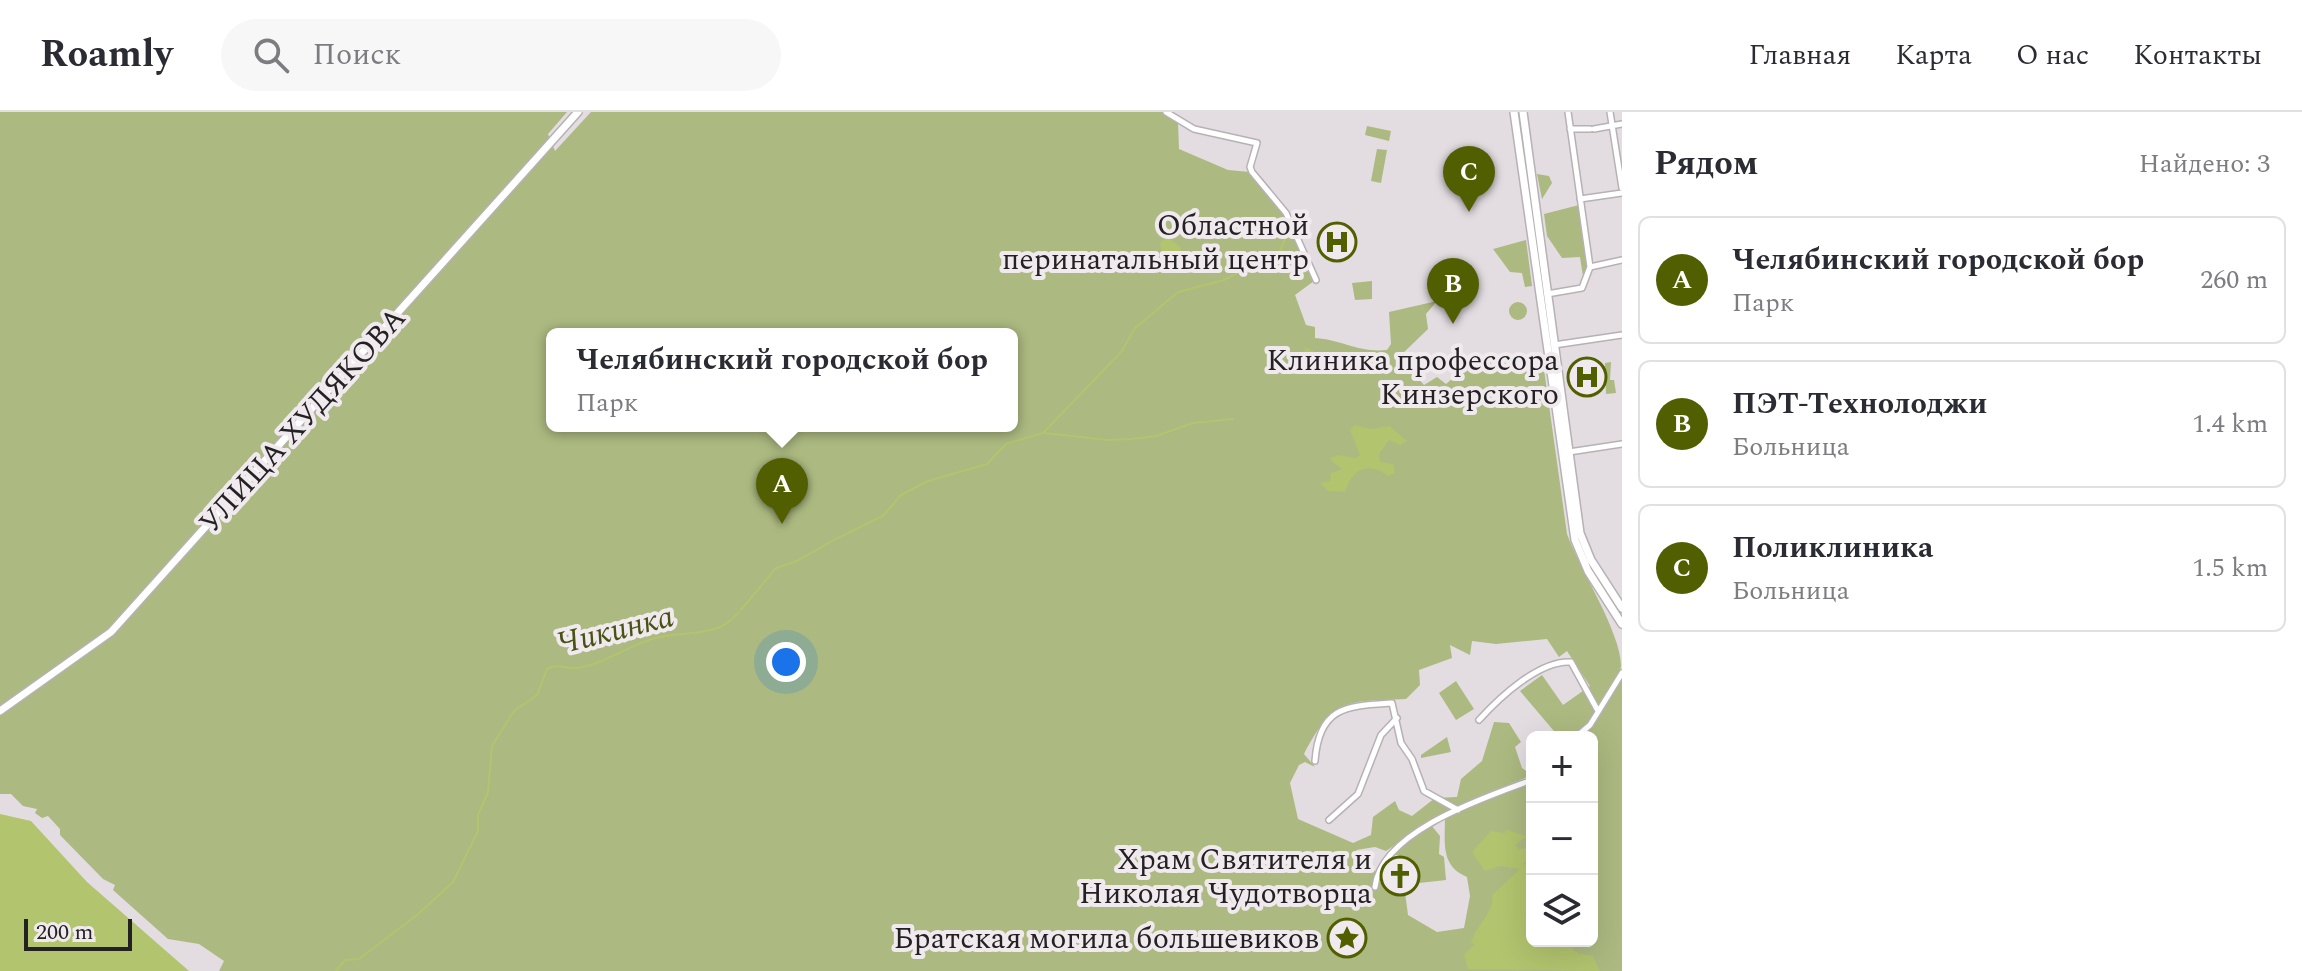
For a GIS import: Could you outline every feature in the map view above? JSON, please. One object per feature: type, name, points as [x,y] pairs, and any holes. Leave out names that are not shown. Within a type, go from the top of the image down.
[{"type":"main road","name":"УЛИЦА ХУДЯКОВА","points":[[2,709],[75,661],[111,632],[578,112]]},
{"type":"main road","points":[[1514,112],[1584,546],[1622,608]]},
{"type":"main road","points":[[1523,112],[1575,540],[1588,571],[1622,624]]},
{"type":"street","points":[[1166,112],[1194,129],[1257,143],[1250,167],[1286,213],[1316,280]]},
{"type":"street","points":[[1546,294],[1582,288],[1590,267],[1568,112]]},
{"type":"street","points":[[1580,199],[1622,190],[1610,112]]},
{"type":"street","points":[[1570,129],[1622,124]]},
{"type":"street","points":[[1590,267],[1622,260]]},
{"type":"street","points":[[1550,345],[1622,335]]},
{"type":"street","points":[[1569,452],[1622,444]]},
{"type":"street","points":[[1479,720],[1542,670],[1563,662],[1571,662],[1578,671],[1598,711]]},
{"type":"street","points":[[1583,731],[1590,725],[1622,673]]},
{"type":"street","points":[[1315,761],[1321,731],[1344,708],[1365,702],[1392,703],[1401,743],[1412,759],[1424,791],[1458,810]]},
{"type":"street","points":[[1329,820],[1358,794],[1381,735],[1397,718]]},
{"type":"street","points":[[1375,887],[1382,863],[1432,823],[1526,782]]},
{"type":"shaded area","points":[[0,112],[567,112],[548,134],[555,151],[591,112],[1164,112],[1178,122],[1179,149],[1228,170],[1250,172],[1285,214],[1314,281],[1295,295],[1306,325],[1315,327],[1315,338],[1368,350],[1387,350],[1391,344],[1389,312],[1437,301],[1426,314],[1428,329],[1399,357],[1424,385],[1437,377],[1446,384],[1468,365],[1542,355],[1567,534],[1615,637],[1621,667],[1614,682],[1583,727],[1577,731],[1554,731],[1520,691],[1542,675],[1563,705],[1590,686],[1567,651],[1559,657],[1547,639],[1496,644],[1472,641],[1470,655],[1450,645],[1452,658],[1419,670],[1420,685],[1406,699],[1355,703],[1333,712],[1314,735],[1304,754],[1315,767],[1305,762],[1299,765],[1290,783],[1298,819],[1353,843],[1371,835],[1373,817],[1395,801],[1399,810],[1412,816],[1435,798],[1457,797],[1461,779],[1482,761],[1494,722],[1509,723],[1521,742],[1515,747],[1526,778],[1446,811],[1386,851],[1375,847],[1356,850],[1376,872],[1379,882],[1404,885],[1408,915],[1437,932],[1464,928],[1470,896],[1467,877],[1448,860],[1445,817],[1526,783],[1526,947],[1598,947],[1598,731],[1585,731],[1622,673],[1622,971],[219,971],[224,961],[199,944],[168,939],[113,890],[115,885],[103,879],[60,835],[60,829],[48,816],[42,818],[35,813],[37,809],[23,806],[11,794],[0,794]]},
{"type":"shaded area","points":[[1367,126],[1391,131],[1389,141],[1365,135]]},
{"type":"shaded area","points":[[1377,149],[1387,150],[1381,183],[1371,181]]},
{"type":"shaded area","points":[[1537,174],[1549,176],[1552,183],[1542,199]]},
{"type":"shaded area","points":[[1579,205],[1588,269],[1583,276],[1580,257],[1562,258],[1547,236],[1544,214]]},
{"type":"shaded area","points":[[1168,237],[1180,247],[1183,258],[1172,266],[1163,261],[1160,242]]},
{"type":"shaded area","points":[[1526,240],[1532,286],[1525,287],[1522,273],[1510,272],[1493,249]]},
{"type":"shaded area","points":[[1372,281],[1372,299],[1355,300],[1352,283]]},
{"type":"shaded area","points":[[1518,302],[1527,311],[1518,320],[1509,311]]},
{"type":"shaded area","points":[[1305,347],[1326,357],[1333,352],[1336,355],[1325,364],[1302,361]]},
{"type":"shaded area","points":[[1611,362],[1610,380],[1614,380],[1616,393],[1606,394],[1605,363]]},
{"type":"shaded area","points":[[1355,425],[1371,429],[1390,426],[1407,441],[1400,445],[1389,440],[1379,454],[1380,462],[1393,464],[1395,473],[1388,476],[1367,468],[1352,478],[1345,492],[1328,491],[1320,483],[1330,481],[1331,473],[1342,469],[1329,459],[1338,455],[1356,458],[1360,455],[1350,430]]},
{"type":"shaded area","points":[[1456,681],[1474,709],[1456,720],[1439,693]]},
{"type":"shaded area","points":[[1447,737],[1451,752],[1421,758],[1421,755]]},
{"type":"shaded area","points":[[0,814],[31,821],[87,882],[189,971],[0,971]]},
{"type":"shaded area","points":[[1431,825],[1440,836],[1439,854],[1444,857],[1446,880],[1410,884],[1403,865],[1413,863],[1411,859],[1393,854]]},
{"type":"shaded area","points":[[1507,830],[1526,836],[1515,845],[1519,849],[1526,848],[1526,861],[1523,864],[1526,865],[1526,947],[1573,947],[1579,954],[1593,956],[1600,971],[1468,969],[1464,955],[1475,944],[1471,943],[1473,937],[1491,908],[1492,895],[1520,869],[1500,866],[1485,871],[1472,852],[1491,831],[1504,833]]},
{"type":"waterway","name":"Чикинка","points":[[834,540],[884,515],[901,495],[928,481],[987,464],[1006,444],[1043,433],[1122,351],[1135,328],[1178,292],[1224,280],[1280,251],[1288,232]]},
{"type":"waterway","points":[[1045,433],[1108,440],[1131,439],[1156,436],[1193,423],[1233,419]]},
{"type":"waterway","name":"Чикинка","points":[[741,610],[776,568],[797,561],[832,541]]},
{"type":"waterway","name":"Чикинка","points":[[336,971],[345,960],[359,959],[417,915],[453,882],[478,831],[478,815],[488,792],[492,746],[514,711],[537,695],[547,669],[586,666],[652,639],[720,627],[738,613]]},
{"type":"place","name":"Поликлиника","points":[[1469,212]]},
{"type":"place","name":"Областной перинатальный центр","points":[[1337,242]]},
{"type":"place","name":"ПЭТ-Технолоджи","points":[[1453,324]]},
{"type":"place","name":"Клиника профессора Кинзерского","points":[[1587,377]]},
{"type":"place","name":"Челябинский городской бор","points":[[782,524]]},
{"type":"place","name":"Храм Святителя и Николая Чудотворца","points":[[1400,876]]},
{"type":"place","name":"Братская могила большевиков","points":[[1347,938]]}]
